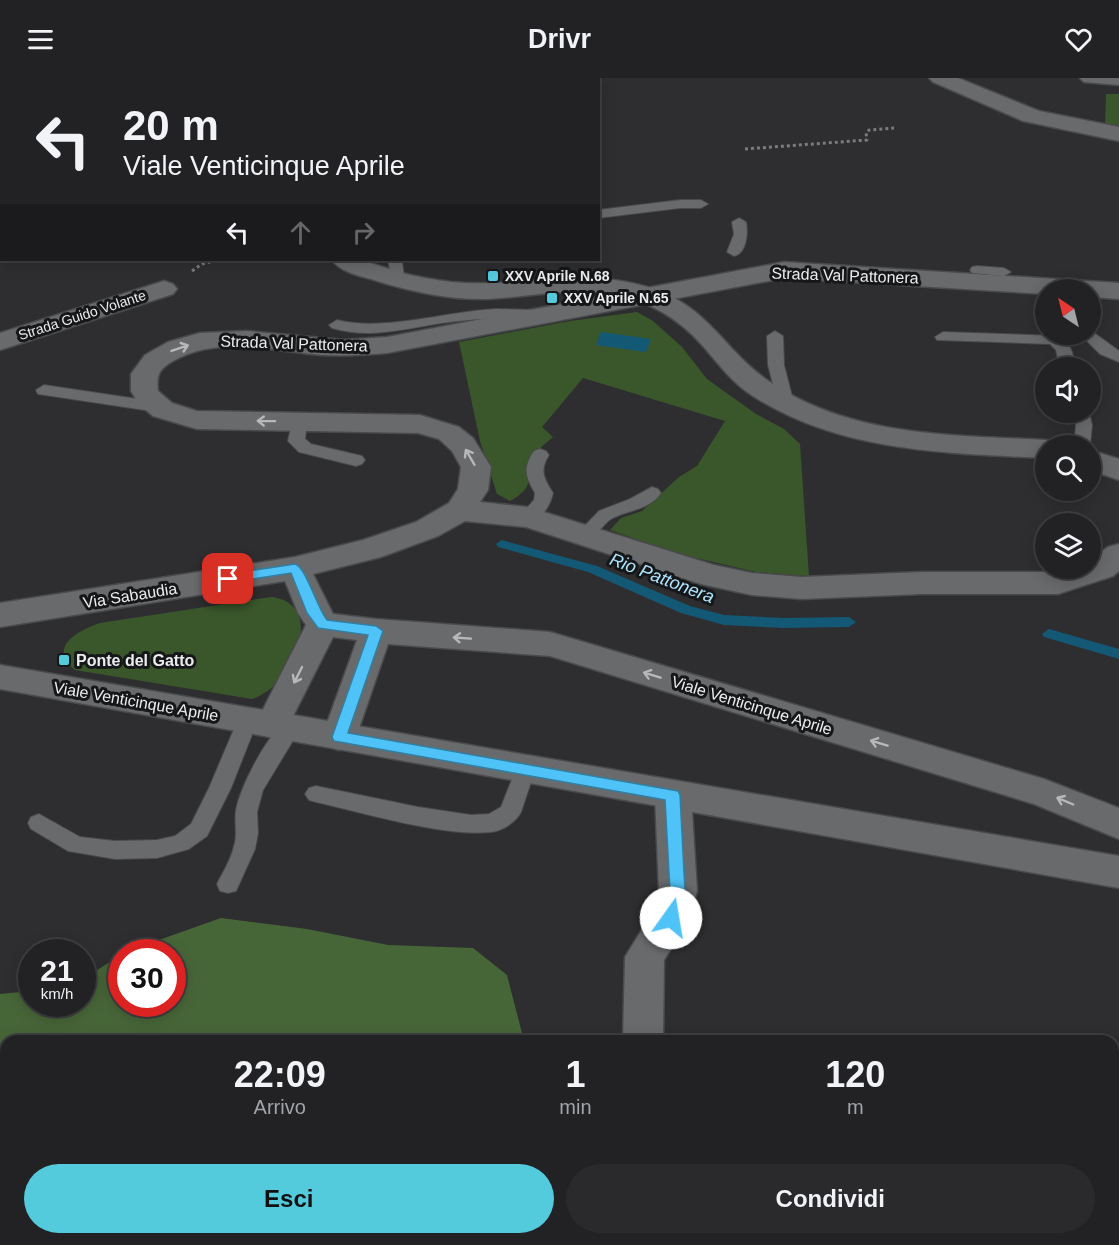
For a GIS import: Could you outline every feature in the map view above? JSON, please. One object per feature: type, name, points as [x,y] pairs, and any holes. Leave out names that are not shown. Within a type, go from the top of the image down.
[{"type":"street","points":[[940,78],[1031,116],[1119,134]]},
{"type":"street","points":[[1091,78],[1119,79]]},
{"type":"street","points":[[350,261],[396,268],[438,288],[462,291],[598,284],[652,296],[686,316],[739,372],[761,390],[819,419],[855,431],[898,440],[1035,448]]},
{"type":"street","name":"Strada Val Pattonera","points":[[158,407],[144,387],[143,378],[146,370],[152,363],[172,350],[202,340],[243,340],[342,348],[369,346],[430,338],[539,315],[784,270],[944,274],[1035,285]]},
{"type":"street","name":"Strada Guido Volante","points":[[0,342],[164,289]]},
{"type":"street","name":"Strada Val Pattonera","points":[[1101,290],[1119,291]]},
{"type":"street","points":[[158,407],[169,414],[197,420],[420,424],[449,433],[463,445],[476,467],[472,490],[460,510],[417,532],[370,549],[295,568],[314,613],[323,624],[270,725]]},
{"type":"street","points":[[1101,463],[1119,470]]},
{"type":"street","points":[[460,510],[528,517],[712,576],[752,584],[802,588],[922,583],[1058,583],[1102,568],[1119,555]]},
{"type":"street","name":"Via Sabaudia","points":[[0,615],[295,568]]},
{"type":"street","name":"Viale Venticinque Aprile","points":[[323,624],[376,631],[550,644],[1044,793],[1119,824]]},
{"type":"street","points":[[339,737],[376,631]]},
{"type":"street","name":"Viale Venticinque Aprile","points":[[0,676],[525,770],[1119,872]]},
{"type":"street","points":[[643,1035],[645,957],[671,918],[678,891],[673,795]]},
{"type":"lane","points":[[600,214],[680,204],[701,204]]},
{"type":"lane","points":[[734,252],[741,234],[739,222]]},
{"type":"lane","points":[[977,270],[1004,272]]},
{"type":"lane","points":[[337,325],[367,332],[477,314],[516,312],[539,315]]},
{"type":"lane","points":[[775,336],[776,365],[786,404]]},
{"type":"lane","points":[[943,337],[1059,340],[1065,357]]},
{"type":"lane","points":[[1100,345],[1119,357]]},
{"type":"lane","points":[[44,390],[158,407]]},
{"type":"lane","points":[[299,422],[296,441],[304,448],[356,460]]},
{"type":"lane","points":[[528,517],[542,502],[544,493],[533,475],[534,462],[540,455]]},
{"type":"lane","points":[[584,536],[598,520],[609,513],[636,505],[652,493]]},
{"type":"lane","points":[[39,823],[76,845],[115,850],[146,849],[181,843],[199,830],[220,788],[270,725]]},
{"type":"lane","points":[[228,884],[242,856],[247,836],[246,812],[259,778],[271,756],[270,725]]},
{"type":"lane","points":[[316,794],[428,818],[471,824],[493,823],[510,812],[525,770]]},
{"type":"path","points":[[745,149],[867,140],[866,131],[894,128]]},
{"type":"green space","points":[[1106,94],[1119,94],[1119,128],[1105,126]]},
{"type":"green space","points":[[637,312],[653,321],[682,347],[707,379],[756,414],[784,429],[800,444],[809,576],[756,572],[675,553],[610,530],[621,518],[642,511],[679,477],[697,466],[725,421],[583,378],[542,427],[553,437],[540,448],[534,458],[525,489],[510,501],[497,494],[480,441],[459,342],[570,321]]},
{"type":"green space","points":[[271,597],[285,601],[294,608],[299,617],[300,640],[291,664],[282,678],[266,692],[252,699],[75,670],[64,654],[69,640],[100,623]]},
{"type":"green space","points":[[221,918],[307,929],[388,945],[473,948],[507,975],[522,1035],[0,1035],[0,994],[18,992],[18,1017],[96,1017],[96,971],[108,963],[108,1017],[186,1017],[186,939],[162,939]]},
{"type":"water","points":[[601,332],[651,339],[646,352],[596,345]]},
{"type":"waterway","name":"Rio Pattonera","points":[[502,544],[592,569],[686,610],[724,620],[784,623],[849,622]]},
{"type":"waterway","name":"Rio Pattonera","points":[[1049,634],[1119,654]]},
{"type":"place","name":"XXV Aprile N.68","points":[[493,276]]},
{"type":"place","name":"XXV Aprile N.65","points":[[552,298]]},
{"type":"place","name":"Ponte del Gatto","points":[[64,660]]},
{"type":"route","points":[[228,579],[295,568],[314,613],[323,624],[376,631],[339,737],[673,795],[678,891],[671,918]]}]
